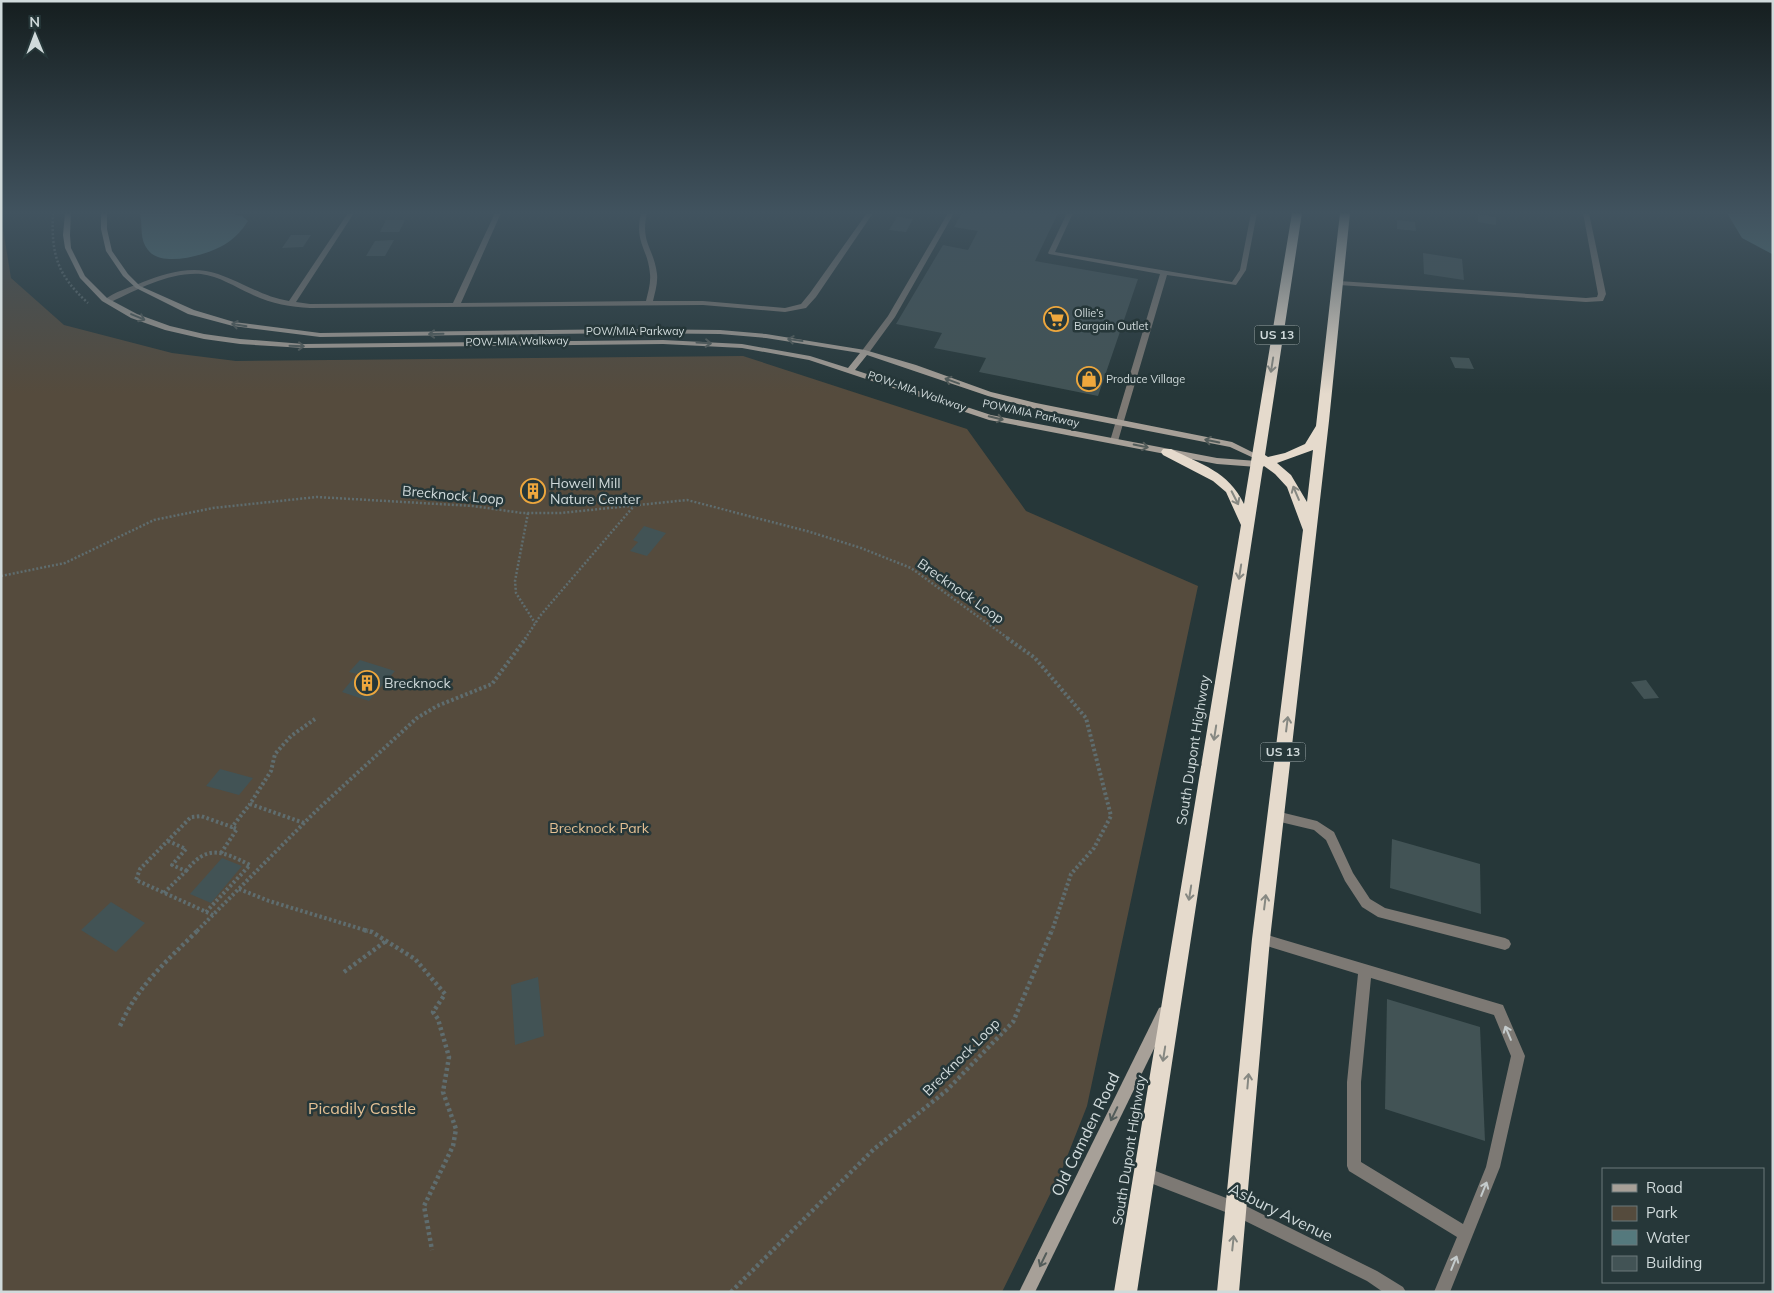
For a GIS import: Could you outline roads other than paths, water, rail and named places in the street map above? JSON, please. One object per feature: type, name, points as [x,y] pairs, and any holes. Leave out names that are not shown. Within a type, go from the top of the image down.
[{"type":"highway","name":"South Dupont Highway","points":[[1124,1292],[1145,1174],[1247,524],[1261,461],[1288,273]]},
{"type":"highway","name":"US 13","points":[[1228,1292],[1261,939],[1340,273]]},
{"type":"highway","points":[[1261,461],[1289,456],[1310,447],[1323,421]]},
{"type":"highway","points":[[1168,452],[1218,478],[1231,490],[1247,524]]},
{"type":"highway","points":[[1261,461],[1290,479],[1297,491],[1310,533]]},
{"type":"main road","name":"POW/MIA Parkway","points":[[81,273],[85,280],[108,300],[128,313],[168,328],[196,335],[249,343],[304,346],[693,342],[742,346],[786,353],[850,370],[989,417],[1217,461],[1261,461]]},
{"type":"main road","name":"POW/MIA Parkway","points":[[124,273],[138,287],[191,312],[209,318],[259,328],[320,335],[632,331],[720,332],[809,341],[865,352],[988,394],[1232,446],[1261,461]]},
{"type":"main road","points":[[850,370],[865,352]]},
{"type":"main road","name":"Old Camden Road","points":[[1027,1292],[1174,992]]},
{"type":"street","points":[[108,300],[173,274],[183,273]]},
{"type":"street","points":[[207,273],[260,296],[291,304],[327,306],[649,303],[718,304],[785,310],[803,306],[828,273]]},
{"type":"street","points":[[291,304],[311,273]]},
{"type":"street","points":[[456,305],[470,273]]},
{"type":"street","points":[[649,303],[654,273]]},
{"type":"street","points":[[865,352],[891,317],[916,273]]},
{"type":"street","points":[[1114,441],[1164,273]]},
{"type":"street","points":[[1172,273],[1234,284],[1242,273]]},
{"type":"street","points":[[1339,283],[1586,300],[1600,299],[1602,294],[1598,273]]},
{"type":"street","points":[[1276,816],[1317,826],[1330,836],[1349,877],[1366,903],[1382,913],[1505,944]]},
{"type":"street","points":[[1261,939],[1498,1010],[1518,1056],[1493,1167],[1442,1292]]},
{"type":"street","points":[[1365,971],[1354,1082],[1354,1166],[1466,1234]]},
{"type":"street","name":"Asbury Avenue","points":[[1145,1174],[1237,1209],[1372,1276],[1398,1292]]},
{"type":"place","name":"Ollie’s Bargain Outlet","points":[[1056,319]]},
{"type":"place","name":"Produce Village","points":[[1089,379]]},
{"type":"place","name":"Howell Mill Nature Center","points":[[533,491]]},
{"type":"place","name":"Brecknock","points":[[367,683]]},
{"type":"park label","name":"Brecknock Park","points":[[599,828]]},
{"type":"park label","name":"Picadily Castle","points":[[362,1108]]}]
